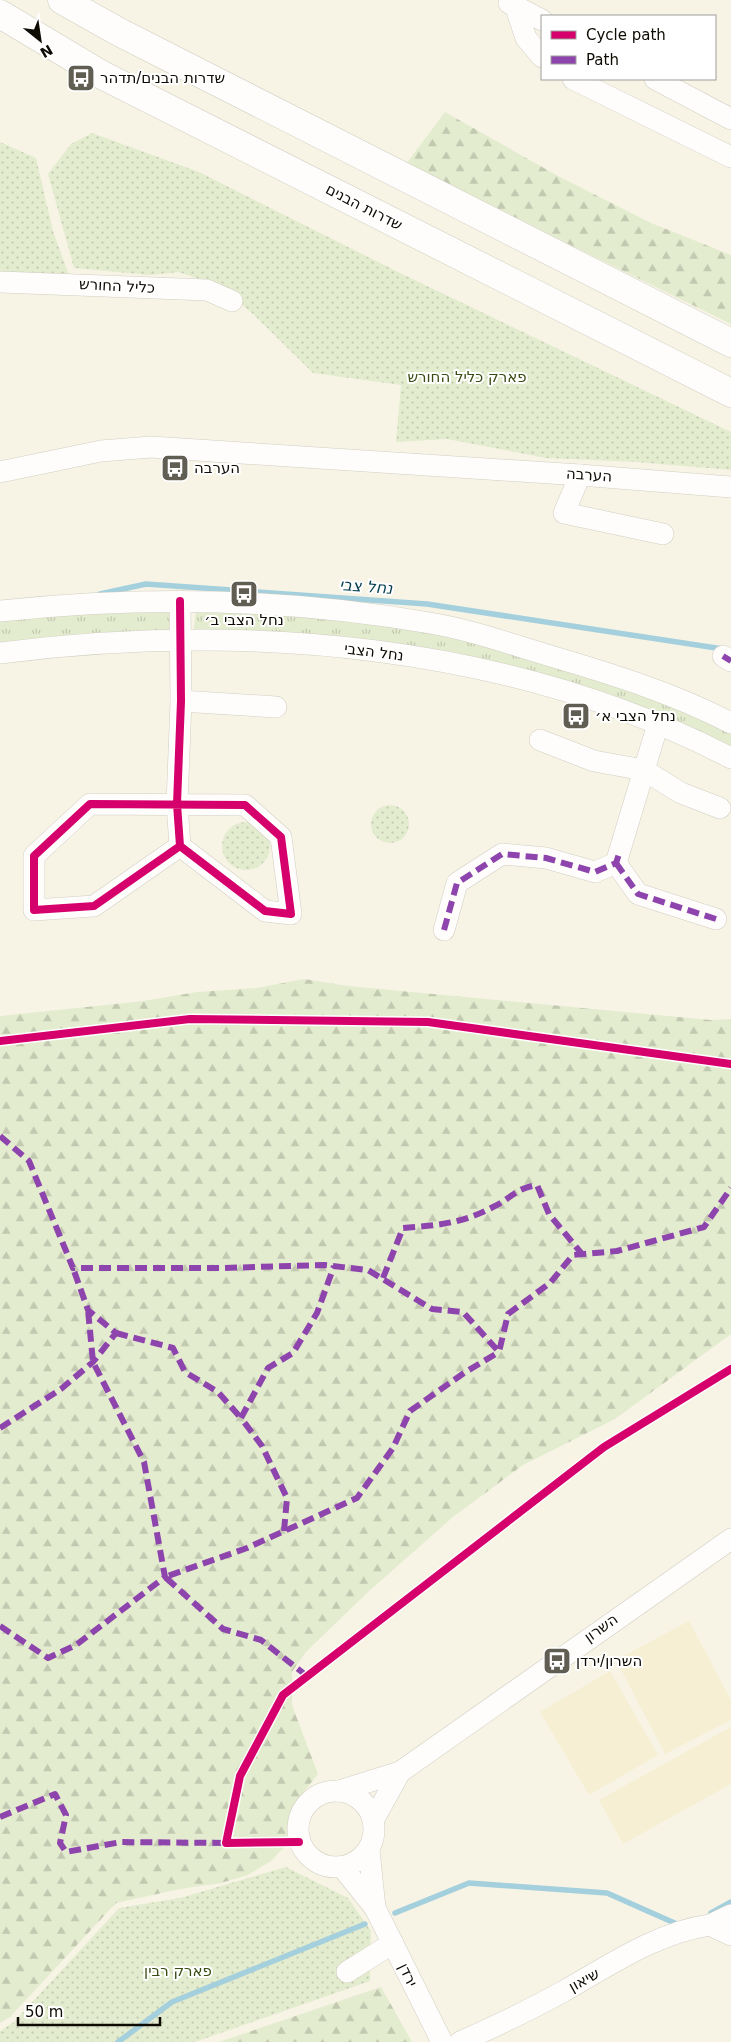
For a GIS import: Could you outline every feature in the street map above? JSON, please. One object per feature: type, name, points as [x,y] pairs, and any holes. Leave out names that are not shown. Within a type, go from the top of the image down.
[{"type":"main road","points":[[62,0],[119,32],[731,342]]},
{"type":"main road","name":"שדרות הבנים","points":[[0,14],[102,75],[731,394]]},
{"type":"street","points":[[509,3],[541,19]]},
{"type":"street","points":[[509,3],[526,38],[541,56]]},
{"type":"street","points":[[575,80],[731,157]]},
{"type":"street","points":[[657,80],[731,119]]},
{"type":"street","name":"כליל החורש","points":[[0,282],[207,290],[232,301]]},
{"type":"street","name":"הערבה","points":[[0,472],[101,451],[151,447],[580,475],[731,487]]},
{"type":"street","points":[[580,475],[564,513],[663,534]]},
{"type":"street","points":[[180,601],[181,702],[177,804],[180,846],[265,911],[292,914],[281,836],[245,805],[177,804],[90,804],[34,856],[34,910],[94,906],[180,846]]},
{"type":"street","points":[[0,611],[41,607],[180,601],[260,603],[432,623],[638,683],[680,699],[731,723]]},
{"type":"street","name":"נחל הצבי","points":[[0,652],[49,646],[180,640],[253,640],[310,644],[422,658],[496,673],[574,695],[658,724],[731,758]]},
{"type":"street","points":[[181,702],[276,707]]},
{"type":"street","points":[[616,863],[658,724]]},
{"type":"street","points":[[540,740],[594,761],[644,770],[681,794],[720,808]]},
{"type":"street","points":[[444,930],[457,883],[502,854],[546,858],[595,872],[616,863]]},
{"type":"street","points":[[616,863],[638,894],[716,919]]},
{"type":"street","name":"השרון","points":[[339,1791],[400,1772],[731,1539]]},
{"type":"street","name":"השרון","points":[[374,1819],[400,1772]]},
{"type":"street","points":[[339,1791],[351,1793],[362,1800],[374,1819],[373,1841],[368,1850],[352,1864],[342,1867],[323,1866],[314,1861],[305,1852],[300,1842],[298,1829],[300,1817],[310,1801],[326,1792],[339,1791]]},
{"type":"street","name":"ירדן","points":[[368,1850],[375,1908]]},
{"type":"street","name":"ירדן","points":[[342,1867],[375,1908],[442,2042]]},
{"type":"street","name":"שיאון","points":[[460,2042],[522,2014],[637,1950],[686,1928],[710,1925],[731,1915]]},
{"type":"street","points":[[710,1925],[731,1935]]},
{"type":"street","points":[[347,1972],[392,1943]]},
{"type":"shaded area","points":[[689,1621],[731,1700],[731,1720],[665,1754],[616,1660]]},
{"type":"shaded area","points":[[610,1671],[658,1755],[589,1795],[540,1712]]},
{"type":"shaded area","points":[[731,1727],[731,1784],[623,1844],[599,1800]]},
{"type":"green space","points":[[445,112],[558,176],[651,223],[731,255],[731,324],[406,164]]},
{"type":"green space","name":"פארק כליל החורש","points":[[92,133],[199,172],[398,272],[731,432],[731,470],[636,462],[546,458],[447,439],[396,442],[401,385],[313,373],[253,314],[221,287],[179,272],[150,275],[74,268],[48,174],[71,144]]},
{"type":"green space","points":[[0,142],[36,158],[53,231],[69,275],[0,272]]},
{"type":"green space","points":[[197,603],[430,625],[731,726],[731,755],[571,690],[193,635]]},
{"type":"green space","points":[[171,604],[171,635],[0,649],[0,614]]},
{"type":"green space","points":[[390,805],[403,811],[409,824],[403,837],[390,843],[377,837],[371,824],[377,811]]},
{"type":"green space","points":[[241,822],[251,822],[263,829],[270,841],[270,851],[263,863],[251,870],[241,870],[233,866],[226,859],[222,851],[222,841],[226,833],[233,826]]},
{"type":"green space","points":[[304,979],[348,986],[711,1020],[731,1019],[731,1334],[615,1419],[523,1465],[453,1517],[368,1592],[306,1652],[292,1672],[292,1705],[318,1774],[299,1798],[290,1814],[287,1833],[288,1843],[271,1861],[248,1875],[221,1883],[180,1889],[116,1903],[10,2017],[0,2023],[0,1016],[144,1001],[197,992],[257,988]]},
{"type":"green space","name":"פארק רבין","points":[[286,1867],[348,1898],[371,1931],[370,1981],[195,2042],[0,2042],[0,2031],[14,2022],[119,1908],[180,1898]]},
{"type":"green space","points":[[381,1987],[412,2042],[219,2042]]},
{"type":"waterway","name":"נחל צבי","points":[[100,594],[146,584],[427,604],[723,649]]},
{"type":"waterway","points":[[395,1913],[469,1883],[607,1893],[679,1925]]},
{"type":"waterway","points":[[711,1913],[731,1902]]},
{"type":"waterway","points":[[118,2042],[172,2002],[365,1924]]},
{"type":"marked path","points":[[723,656],[731,661]]},
{"type":"marked path","points":[[444,930],[457,883],[502,854],[546,858],[595,872],[616,863],[619,854]]},
{"type":"marked path","points":[[616,863],[638,894],[716,919]]},
{"type":"marked path","points":[[0,1136],[29,1161],[73,1268],[223,1268],[324,1265],[368,1270],[432,1309],[463,1312],[499,1352],[508,1314],[550,1283],[573,1255],[617,1251],[704,1227],[731,1188]]},
{"type":"marked path","points":[[383,1278],[403,1228],[438,1225],[470,1217],[499,1204],[523,1189],[537,1185],[549,1214],[582,1254]]},
{"type":"marked path","points":[[284,1531],[287,1498],[262,1446],[241,1418],[268,1368],[293,1353],[317,1313],[334,1266]]},
{"type":"marked path","points":[[0,1428],[61,1389],[93,1362],[116,1333],[88,1310],[73,1268]]},
{"type":"marked path","points":[[0,1626],[48,1658],[76,1645],[165,1577],[144,1462],[93,1362],[88,1310]]},
{"type":"marked path","points":[[116,1333],[173,1348],[185,1372],[218,1392],[241,1418]]},
{"type":"marked path","points":[[307,1676],[261,1640],[223,1629],[165,1577],[247,1548],[357,1498],[393,1448],[410,1411],[464,1373],[499,1352]]},
{"type":"marked path","points":[[0,1817],[55,1794],[66,1815],[60,1843],[66,1852],[121,1842],[226,1843]]},
{"type":"cycle path","points":[[180,601],[181,701],[177,804],[180,846],[265,911],[291,914],[281,837],[245,805],[90,804],[34,856],[34,910],[94,906],[180,846]]},
{"type":"cycle path","points":[[0,1041],[190,1019],[428,1022],[731,1064]]},
{"type":"cycle path","points":[[299,1842],[226,1843],[240,1776],[283,1695],[604,1447],[731,1369]]},
{"type":"place","name":"שדרות הבנים/תדהר","points":[[81,78]]},
{"type":"place","name":"הערבה","points":[[175,468]]},
{"type":"place","name":"נחל הצבי ב׳","points":[[244,594]]},
{"type":"place","name":"נחל הצבי א׳","points":[[576,716]]},
{"type":"place","name":"השרון/ירדן","points":[[557,1661]]}]
